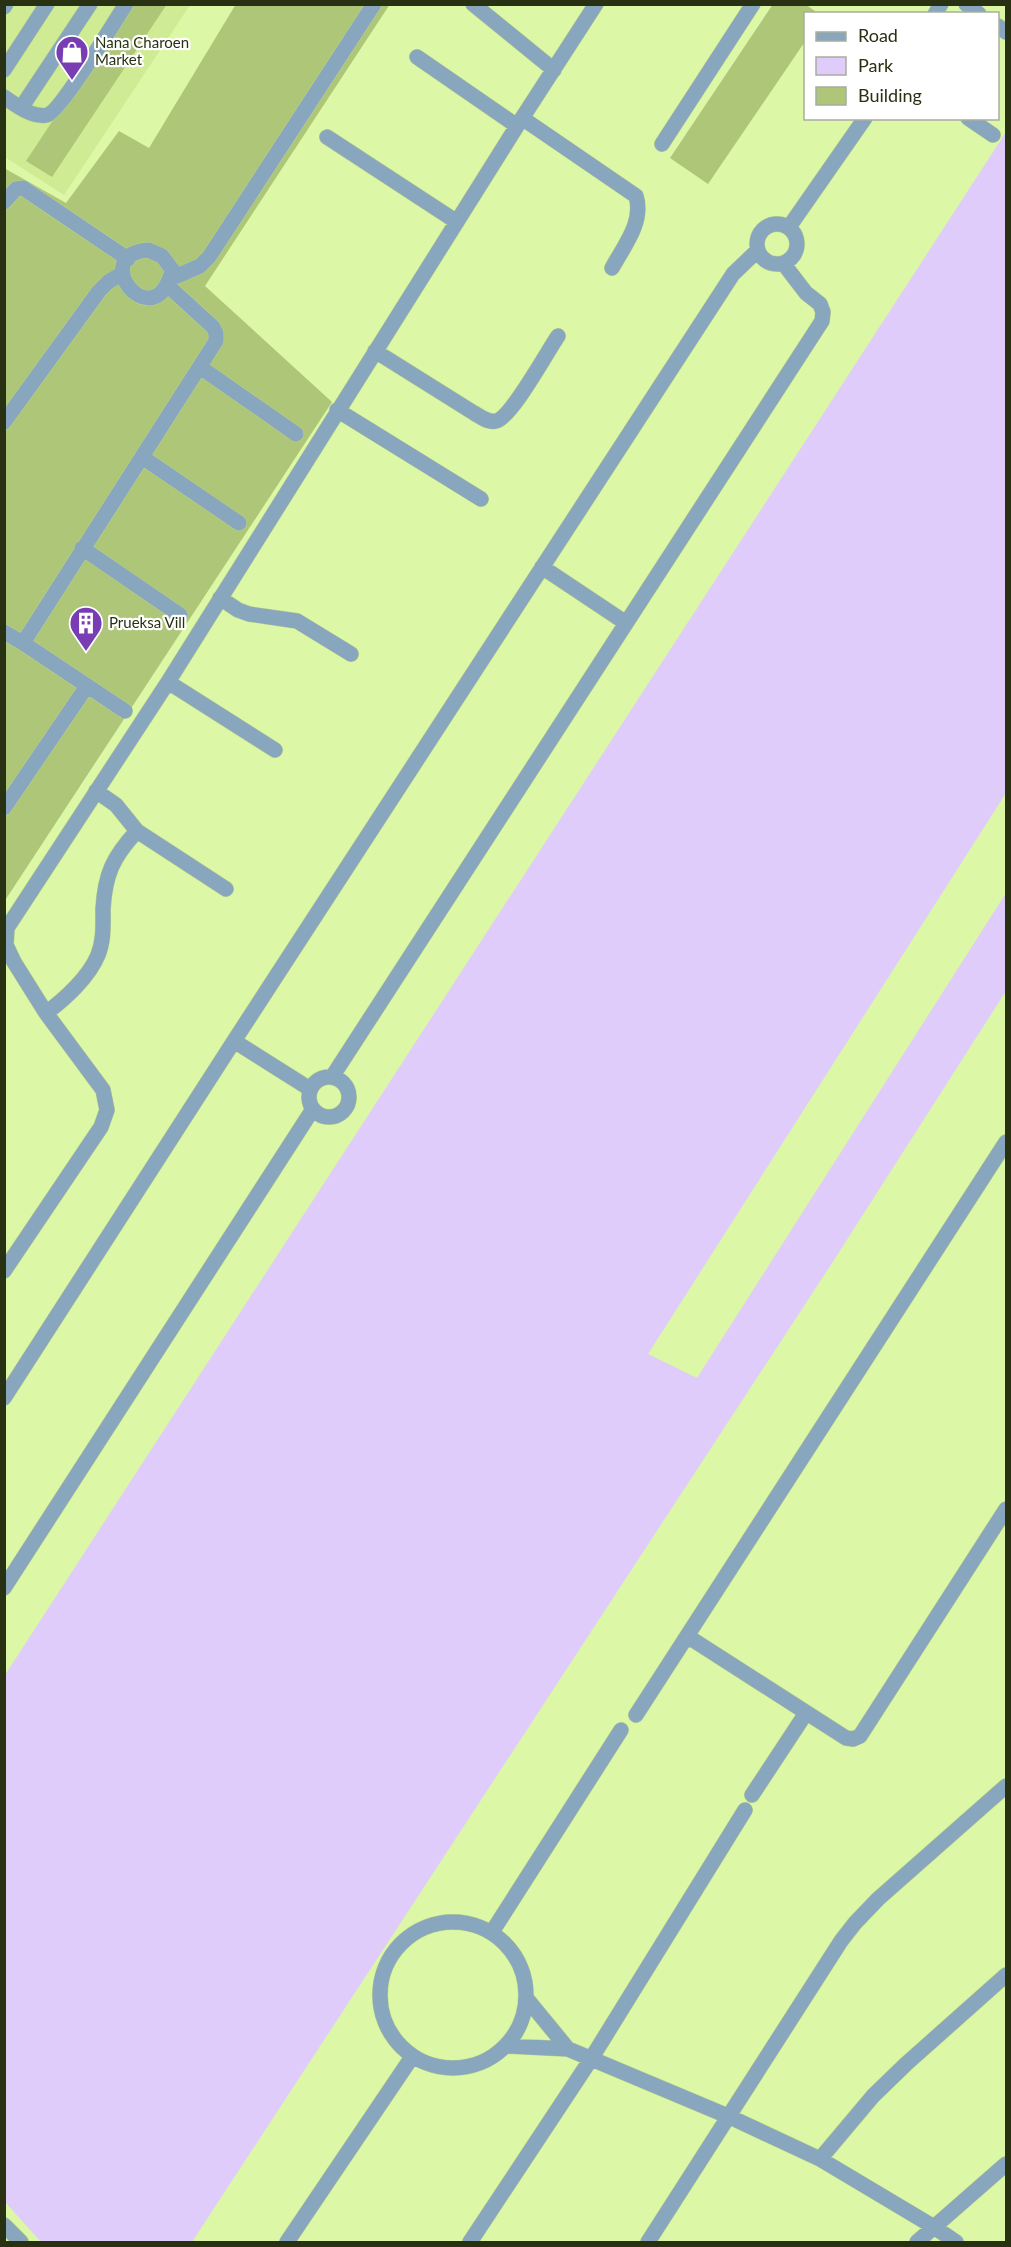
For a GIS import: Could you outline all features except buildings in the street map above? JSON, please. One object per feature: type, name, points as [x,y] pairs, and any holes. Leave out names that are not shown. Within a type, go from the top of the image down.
[{"type":"street","points":[[4,70],[47,4]]},
{"type":"street","points":[[21,108],[90,4]]},
{"type":"street","points":[[4,97],[36,114],[48,115],[56,109],[126,4]]},
{"type":"street","points":[[4,202],[16,189],[23,188],[125,266],[128,288],[140,297],[156,295],[172,280],[200,266],[210,257],[374,4]]},
{"type":"street","points":[[473,4],[554,70]]},
{"type":"street","points":[[4,1271],[101,1127],[107,1110],[103,1090],[46,1013],[14,963],[6,945],[8,928],[168,682],[337,410],[596,4]]},
{"type":"street","points":[[662,144],[753,4]]},
{"type":"street","points":[[417,57],[636,196],[639,207],[636,224],[612,268]]},
{"type":"street","points":[[789,227],[864,120]]},
{"type":"street","points":[[971,120],[993,135]]},
{"type":"street","points":[[327,137],[457,222]]},
{"type":"street","points":[[773,224],[789,227],[797,238],[792,258],[783,263],[765,260],[758,250],[757,242],[760,234],[765,227],[773,224]]},
{"type":"street","points":[[4,1398],[733,274],[758,250]]},
{"type":"street","points":[[4,422],[99,291],[141,251],[156,252],[162,256],[172,280],[216,333],[216,341],[200,367],[23,643]]},
{"type":"street","points":[[332,1077],[822,321],[824,312],[820,304],[806,293],[783,263]]},
{"type":"street","points":[[375,351],[474,413],[489,421],[498,421],[507,415],[558,336]]},
{"type":"street","points":[[200,367],[296,434]]},
{"type":"street","points":[[337,410],[481,499]]},
{"type":"street","points":[[142,457],[239,523]]},
{"type":"street","points":[[82,548],[180,615]]},
{"type":"street","points":[[543,567],[626,623]]},
{"type":"street","points":[[220,598],[238,610],[249,614],[297,621],[351,654]]},
{"type":"street","points":[[4,632],[125,711]]},
{"type":"street","points":[[168,682],[275,750]]},
{"type":"street","points":[[5,807],[87,686]]},
{"type":"street","points":[[96,791],[117,805],[137,831],[226,889]]},
{"type":"street","points":[[46,1013],[65,999],[98,956],[103,935],[106,881],[111,865],[137,831]]},
{"type":"street","points":[[234,1041],[310,1089]]},
{"type":"street","points":[[332,1077],[339,1079],[347,1088],[349,1100],[346,1107],[334,1116],[327,1117],[313,1109],[310,1103],[310,1089],[321,1078],[332,1077]]},
{"type":"street","points":[[6,1583],[313,1109]]},
{"type":"street","points":[[636,1714],[1006,1142]]},
{"type":"street","points":[[687,1636],[846,1738],[853,1739],[860,1736],[1006,1509]]},
{"type":"street","points":[[752,1795],[806,1713]]},
{"type":"street","points":[[492,1932],[621,1730]]},
{"type":"street","points":[[648,2242],[841,1941],[855,1923],[878,1899],[1006,1786]]},
{"type":"street","points":[[470,2242],[591,2059],[745,1810]]},
{"type":"street","points":[[452,1921],[473,1924],[492,1932],[511,1950],[524,1973],[526,1999],[520,2024],[506,2046],[490,2058],[471,2066],[451,2069],[431,2065],[412,2057],[397,2043],[386,2025],[380,2006],[380,1985],[386,1965],[397,1947],[413,1933],[431,1924],[452,1921]]},
{"type":"street","points":[[820,2159],[873,2096],[1006,1975]]},
{"type":"street","points":[[526,1999],[568,2049]]},
{"type":"street","points":[[506,2046],[568,2049],[730,2117],[820,2159],[956,2242]]},
{"type":"street","points":[[288,2242],[412,2057]]},
{"type":"street","points":[[917,2242],[1006,2164]]},
{"type":"street","points":[[4,2225],[21,2242]]},
{"type":"shaded area","name":"Nana Charoen Market","points":[[4,5],[190,5],[64,195],[5,157]]},
{"type":"green space","points":[[1006,132],[1006,793],[648,1354],[697,1378],[1006,893],[1006,991],[834,1260],[192,2242],[41,2242],[5,2202],[5,1675]]},
{"type":"place","name":"Nana Charoen Market","points":[[72,81]]},
{"type":"place","name":"Prueksa Vill","points":[[86,652]]}]
